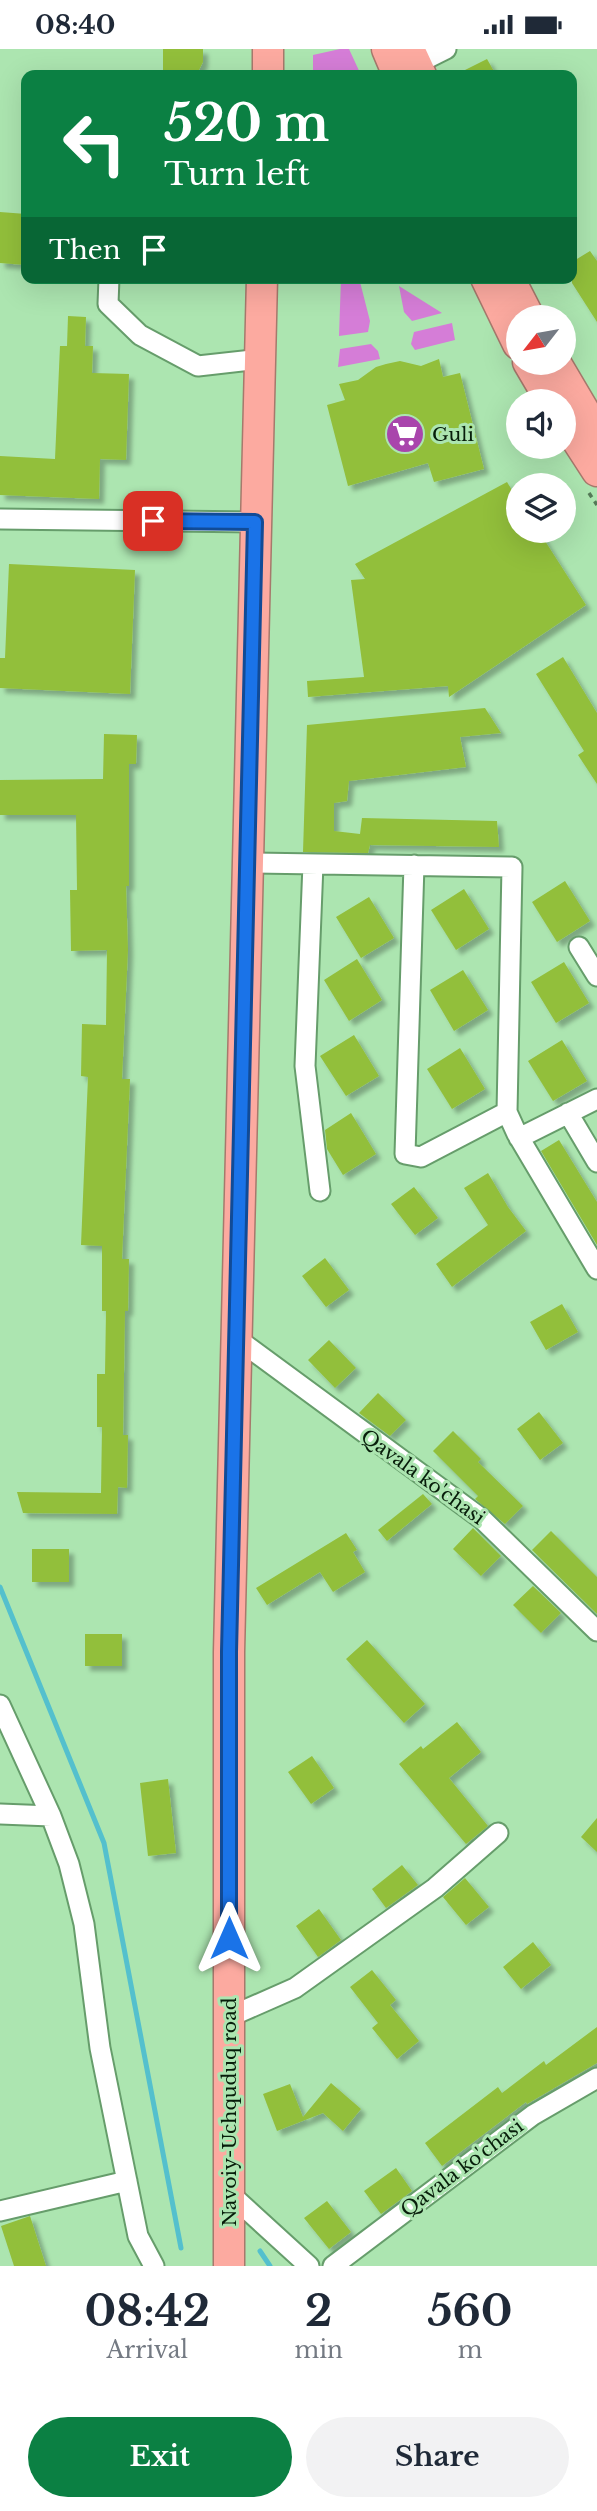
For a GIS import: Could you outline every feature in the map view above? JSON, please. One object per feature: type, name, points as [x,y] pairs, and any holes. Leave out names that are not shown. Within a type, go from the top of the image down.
[{"type":"highway","points":[[268,49],[268,70]]},
{"type":"highway","points":[[387,49],[411,66]]},
{"type":"highway","name":"Navoiy-Uchquduq road","points":[[229,2266],[229,1652],[262,284]]},
{"type":"highway","points":[[489,284],[506,319]]},
{"type":"highway","points":[[512,284],[523,305]]},
{"type":"highway","points":[[563,375],[597,433]]},
{"type":"highway","points":[[576,439],[597,471]]},
{"type":"street","points":[[411,66],[446,49]]},
{"type":"street","points":[[109,284],[108,304],[140,335],[198,366],[260,359]]},
{"type":"street","points":[[0,519],[255,522]]},
{"type":"street","points":[[247,863],[512,867],[508,1112],[519,1139],[597,1269]]},
{"type":"street","points":[[313,864],[305,1066],[320,1191]]},
{"type":"street","points":[[414,865],[405,1154],[421,1157],[508,1112]]},
{"type":"street","points":[[579,947],[597,976]]},
{"type":"street","points":[[519,1139],[568,1114],[594,1106]]},
{"type":"street","points":[[568,1114],[597,1162]]},
{"type":"street","name":"Qavala ko'chasi","points":[[236,1338],[482,1519],[597,1631]]},
{"type":"street","points":[[0,1705],[51,1816],[69,1864],[84,1924],[100,2048],[138,2236],[154,2266]]},
{"type":"street","points":[[0,1814],[51,1816]]},
{"type":"street","points":[[229,2017],[295,1989],[435,1888],[498,1833]]},
{"type":"street","name":"Qavala ko'chasi","points":[[333,2266],[533,2115],[597,2078]]},
{"type":"street","points":[[0,2211],[127,2181]]},
{"type":"street","points":[[229,2193],[309,2266]]},
{"type":"shaded area","points":[[349,49],[359,70],[313,70],[313,55]]},
{"type":"shaded area","points":[[341,284],[361,284],[370,321],[368,332],[339,336]]},
{"type":"shaded area","points":[[399,286],[442,313],[412,321],[404,312]]},
{"type":"shaded area","points":[[452,323],[455,340],[415,350],[411,344],[414,332]]},
{"type":"shaded area","points":[[371,344],[378,351],[380,359],[338,367],[340,349]]},
{"type":"building","points":[[163,49],[203,49],[203,62],[199,70],[163,70]]},
{"type":"building","points":[[487,59],[493,70],[465,70]]},
{"type":"building","points":[[0,212],[21,214],[21,265],[0,263]]},
{"type":"building","points":[[590,251],[597,261],[597,322],[573,284],[577,284],[577,259]]},
{"type":"building","points":[[68,316],[86,317],[85,346],[93,346],[92,373],[129,374],[126,460],[100,459],[99,499],[0,495],[0,456],[55,459],[60,346],[67,346]]},
{"type":"building","name":"Guli","points":[[439,359],[443,377],[460,373],[484,469],[434,482],[428,463],[348,486],[327,405],[345,400],[339,384],[358,380],[376,367],[386,364],[400,361],[421,366]]},
{"type":"building","points":[[506,483],[506,543],[546,543],[586,605],[449,697],[448,686],[308,697],[307,681],[364,677],[351,580],[365,579],[355,564]]},
{"type":"building","points":[[9,564],[135,570],[130,694],[0,688],[0,658],[5,658]]},
{"type":"building","points":[[563,657],[597,713],[597,784],[578,755],[584,751],[536,674]]},
{"type":"building","points":[[485,708],[501,733],[460,737],[466,767],[349,781],[347,801],[334,803],[334,831],[360,834],[362,818],[497,821],[499,847],[370,845],[368,853],[303,852],[307,725]]},
{"type":"building","points":[[104,734],[137,735],[136,764],[129,764],[129,886],[126,886],[128,950],[122,1079],[130,1079],[122,1259],[129,1259],[128,1311],[125,1311],[123,1435],[128,1435],[127,1488],[118,1487],[117,1514],[23,1513],[17,1492],[101,1493],[102,1427],[97,1427],[97,1374],[105,1374],[106,1311],[102,1311],[102,1246],[81,1245],[88,1077],[81,1076],[82,1024],[106,1025],[107,950],[71,951],[70,890],[77,890],[76,815],[0,815],[0,780],[103,779]]},
{"type":"building","points":[[565,881],[590,921],[557,942],[532,902]]},
{"type":"building","points":[[464,889],[489,929],[456,950],[431,910]]},
{"type":"building","points":[[369,897],[394,938],[361,958],[336,917]]},
{"type":"building","points":[[357,959],[382,1000],[349,1021],[324,980]]},
{"type":"building","points":[[564,962],[589,1003],[556,1023],[531,982]]},
{"type":"building","points":[[463,970],[488,1010],[454,1031],[430,990]]},
{"type":"building","points":[[354,1035],[379,1076],[346,1096],[320,1056]]},
{"type":"building","points":[[562,1040],[587,1081],[553,1101],[528,1061]]},
{"type":"building","points":[[460,1048],[485,1089],[452,1109],[427,1069]]},
{"type":"building","points":[[351,1113],[376,1154],[343,1175],[327,1149],[325,1130]]},
{"type":"building","points":[[559,1140],[597,1202],[597,1245],[541,1151]]},
{"type":"building","points":[[488,1173],[526,1231],[452,1287],[436,1264],[488,1225],[464,1188]]},
{"type":"building","points":[[414,1187],[438,1218],[415,1235],[391,1204]]},
{"type":"building","points":[[325,1258],[349,1290],[326,1307],[302,1276]]},
{"type":"building","points":[[562,1304],[578,1332],[546,1350],[530,1322]]},
{"type":"building","points":[[329,1340],[356,1368],[335,1388],[308,1360]]},
{"type":"building","points":[[378,1393],[406,1420],[390,1436],[359,1413]]},
{"type":"building","points":[[539,1412],[563,1443],[540,1460],[517,1429]]},
{"type":"building","points":[[453,1431],[481,1459],[478,1462],[523,1506],[505,1524],[475,1499],[478,1496],[433,1451]]},
{"type":"building","points":[[423,1494],[432,1504],[387,1541],[378,1530]]},
{"type":"building","points":[[473,1528],[501,1556],[481,1576],[453,1549]]},
{"type":"building","points":[[551,1531],[597,1577],[597,1614],[532,1550]]},
{"type":"building","points":[[346,1533],[357,1550],[353,1552],[365,1572],[333,1592],[320,1572],[267,1605],[256,1588]]},
{"type":"building","points":[[32,1549],[69,1549],[69,1582],[32,1582]]},
{"type":"building","points":[[533,1586],[561,1613],[541,1633],[513,1605]]},
{"type":"building","points":[[85,1634],[122,1634],[122,1666],[85,1666]]},
{"type":"building","points":[[367,1640],[425,1704],[404,1723],[346,1659]]},
{"type":"building","points":[[457,1722],[481,1752],[449,1778],[488,1826],[466,1844],[399,1764]]},
{"type":"building","points":[[312,1756],[334,1788],[311,1804],[288,1772]]},
{"type":"building","points":[[168,1779],[176,1853],[148,1856],[140,1783]]},
{"type":"building","points":[[597,1818],[597,1852],[581,1837]]},
{"type":"building","points":[[402,1865],[418,1885],[386,1908],[372,1889]]},
{"type":"building","points":[[465,1878],[489,1907],[466,1925],[443,1897]]},
{"type":"building","points":[[319,1909],[341,1940],[318,1957],[296,1926]]},
{"type":"building","points":[[533,1942],[551,1965],[521,1989],[503,1967]]},
{"type":"building","points":[[372,1970],[396,2000],[390,2005],[419,2041],[397,2059],[372,2028],[378,2023],[350,1987]]},
{"type":"building","points":[[597,2027],[597,2063],[527,2104],[526,2102],[442,2166],[425,2143],[498,2087],[502,2093],[544,2061],[546,2065]]},
{"type":"building","points":[[331,2083],[361,2109],[343,2131],[323,2113],[277,2131],[263,2094],[290,2084],[303,2117]]},
{"type":"building","points":[[396,2168],[412,2191],[381,2214],[364,2191]]},
{"type":"building","points":[[327,2201],[351,2232],[329,2249],[304,2218]]},
{"type":"building","points":[[30,2216],[46,2266],[14,2266],[1,2226]]},
{"type":"waterway","points":[[0,1587],[104,1843],[181,2248]]},
{"type":"waterway","points":[[260,2251],[270,2266]]},
{"type":"place","name":"Guli","points":[[405,434]]},
{"type":"route","points":[[153,521],[255,522],[229,1652],[229,1938]]}]
